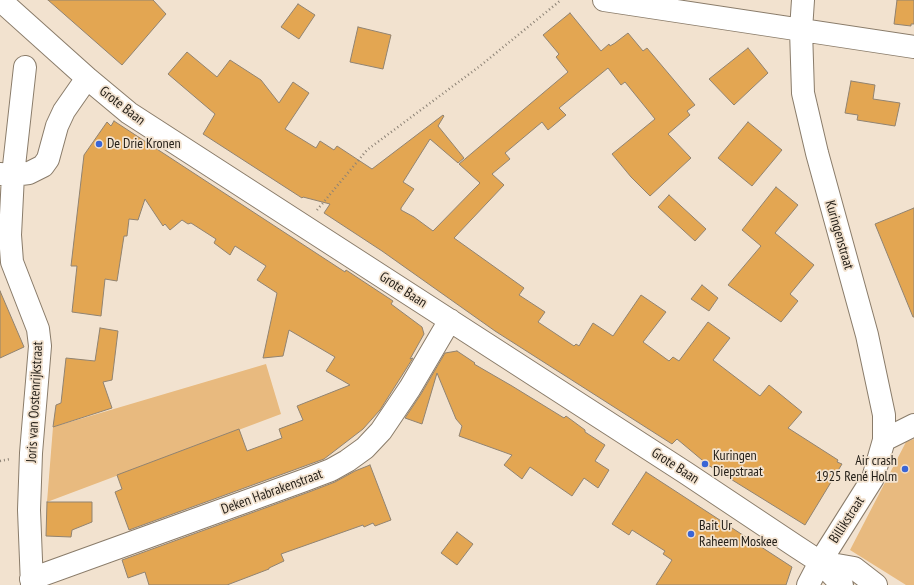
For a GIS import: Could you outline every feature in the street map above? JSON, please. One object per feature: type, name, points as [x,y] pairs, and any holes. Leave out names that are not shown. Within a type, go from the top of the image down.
[{"type":"street","name":"Grote Baan","points":[[0,0],[87,78],[129,113],[686,473],[820,562],[842,585]]},
{"type":"street","points":[[604,0],[914,47]]},
{"type":"street","name":"Kuringenstraat","points":[[803,0],[801,30],[803,93],[818,160],[867,335],[884,415],[884,440]]},
{"type":"street","name":"Joris van Oostenrijkstraat","points":[[25,66],[6,175],[12,262],[38,329],[40,346],[32,446],[29,510],[31,582]]},
{"type":"street","points":[[6,175],[29,173],[43,166],[48,159],[57,126],[64,111],[87,78]]},
{"type":"street","name":"Deken Habrakenstraat","points":[[31,582],[305,480],[331,470],[347,461],[365,448],[381,431],[410,388],[450,320]]},
{"type":"street","points":[[884,440],[914,426]]},
{"type":"street","name":"Billikstraat","points":[[808,585],[820,562],[873,478],[884,440]]},
{"type":"street","name":"Grote Baan","points":[[820,562],[854,568],[876,585]]},
{"type":"path","points":[[303,226],[367,150],[480,66],[561,0]]},
{"type":"shaded area","points":[[266,364],[281,414],[47,502],[53,427]]},
{"type":"shaded area","points":[[914,439],[914,585],[906,585],[850,550],[906,442]]},
{"type":"building","points":[[48,0],[153,0],[166,14],[122,65]]},
{"type":"building","points":[[897,0],[914,0],[914,24],[911,24],[911,26],[894,24]]},
{"type":"building","points":[[298,4],[315,15],[299,39],[281,27]]},
{"type":"building","points":[[570,13],[601,51],[609,44],[610,46],[628,33],[643,51],[647,48],[695,105],[687,111],[690,115],[668,134],[691,158],[650,196],[631,177],[612,154],[655,119],[625,82],[621,85],[608,68],[559,108],[566,115],[548,130],[542,122],[505,153],[510,159],[492,174],[504,185],[454,238],[524,288],[519,295],[545,312],[538,322],[574,346],[576,344],[579,346],[593,323],[613,336],[641,295],[666,312],[643,342],[669,361],[673,357],[679,361],[708,322],[730,338],[713,360],[760,396],[769,385],[802,412],[788,428],[842,464],[805,525],[708,465],[677,439],[672,444],[495,331],[382,251],[324,213],[330,204],[302,198],[203,134],[215,114],[168,74],[187,52],[217,77],[230,60],[261,80],[279,103],[293,82],[309,93],[285,129],[316,148],[320,141],[334,150],[337,146],[372,169],[443,115],[444,116],[438,126],[464,158],[458,163],[430,139],[403,182],[414,189],[401,210],[414,217],[433,231],[480,183],[459,164],[568,72],[556,57],[559,54],[543,35]]},
{"type":"building","points":[[358,27],[391,35],[383,69],[350,62]]},
{"type":"building","points":[[748,48],[768,73],[734,105],[709,79]]},
{"type":"building","points":[[851,81],[875,85],[873,99],[900,103],[895,126],[857,120],[858,115],[845,113]]},
{"type":"building","points":[[114,121],[345,272],[346,270],[393,301],[391,304],[422,327],[424,334],[410,359],[413,358],[380,410],[363,429],[324,459],[129,530],[115,492],[122,489],[117,475],[239,429],[247,451],[282,438],[279,429],[303,420],[297,406],[350,385],[326,371],[335,357],[289,330],[283,356],[263,358],[277,293],[257,280],[266,266],[235,246],[230,255],[214,243],[216,239],[191,223],[188,224],[182,220],[170,230],[165,224],[163,226],[145,199],[138,220],[129,219],[127,236],[124,236],[117,281],[105,279],[101,316],[72,312],[77,266],[71,266],[84,155],[107,122],[111,126]]},
{"type":"building","points":[[748,122],[782,150],[752,186],[718,158]]},
{"type":"building","points":[[776,187],[798,205],[775,233],[814,265],[790,294],[798,301],[781,322],[728,285],[761,246],[742,230]]},
{"type":"building","points":[[669,195],[706,229],[695,241],[658,207]]},
{"type":"building","points":[[914,208],[914,317],[913,317],[875,224]]},
{"type":"building","points":[[702,285],[718,298],[709,311],[691,299]]},
{"type":"building","points":[[0,291],[24,347],[0,358]]},
{"type":"building","points":[[100,328],[118,331],[112,380],[103,382],[112,408],[53,427],[56,405],[61,403],[66,358],[95,361]]},
{"type":"building","points":[[457,351],[475,363],[474,364],[564,418],[566,416],[585,430],[585,432],[605,445],[595,461],[609,470],[598,488],[584,478],[572,496],[530,467],[522,479],[504,465],[512,455],[459,436],[462,426],[456,419],[437,373],[422,424],[405,418],[445,353]]},
{"type":"building","points":[[370,465],[391,520],[375,526],[373,523],[364,527],[363,525],[281,554],[284,561],[269,569],[227,585],[149,585],[145,572],[128,578],[122,560],[309,492],[335,482]]},
{"type":"building","points":[[646,472],[792,567],[786,585],[656,585],[672,560],[663,554],[665,551],[632,530],[629,535],[612,524]]},
{"type":"building","points":[[47,502],[92,502],[92,522],[72,530],[71,537],[46,536]]},
{"type":"building","points":[[457,532],[473,544],[457,565],[441,553]]},
{"type":"place","name":"De Drie Kronen","points":[[99,144]]},
{"type":"place","name":"Kuringen Diepstraat","points":[[705,464]]},
{"type":"place","name":"Air crash 1925 René Holm","points":[[905,469]]},
{"type":"place","name":"Bait Ur Raheem Moskee","points":[[691,534]]}]
